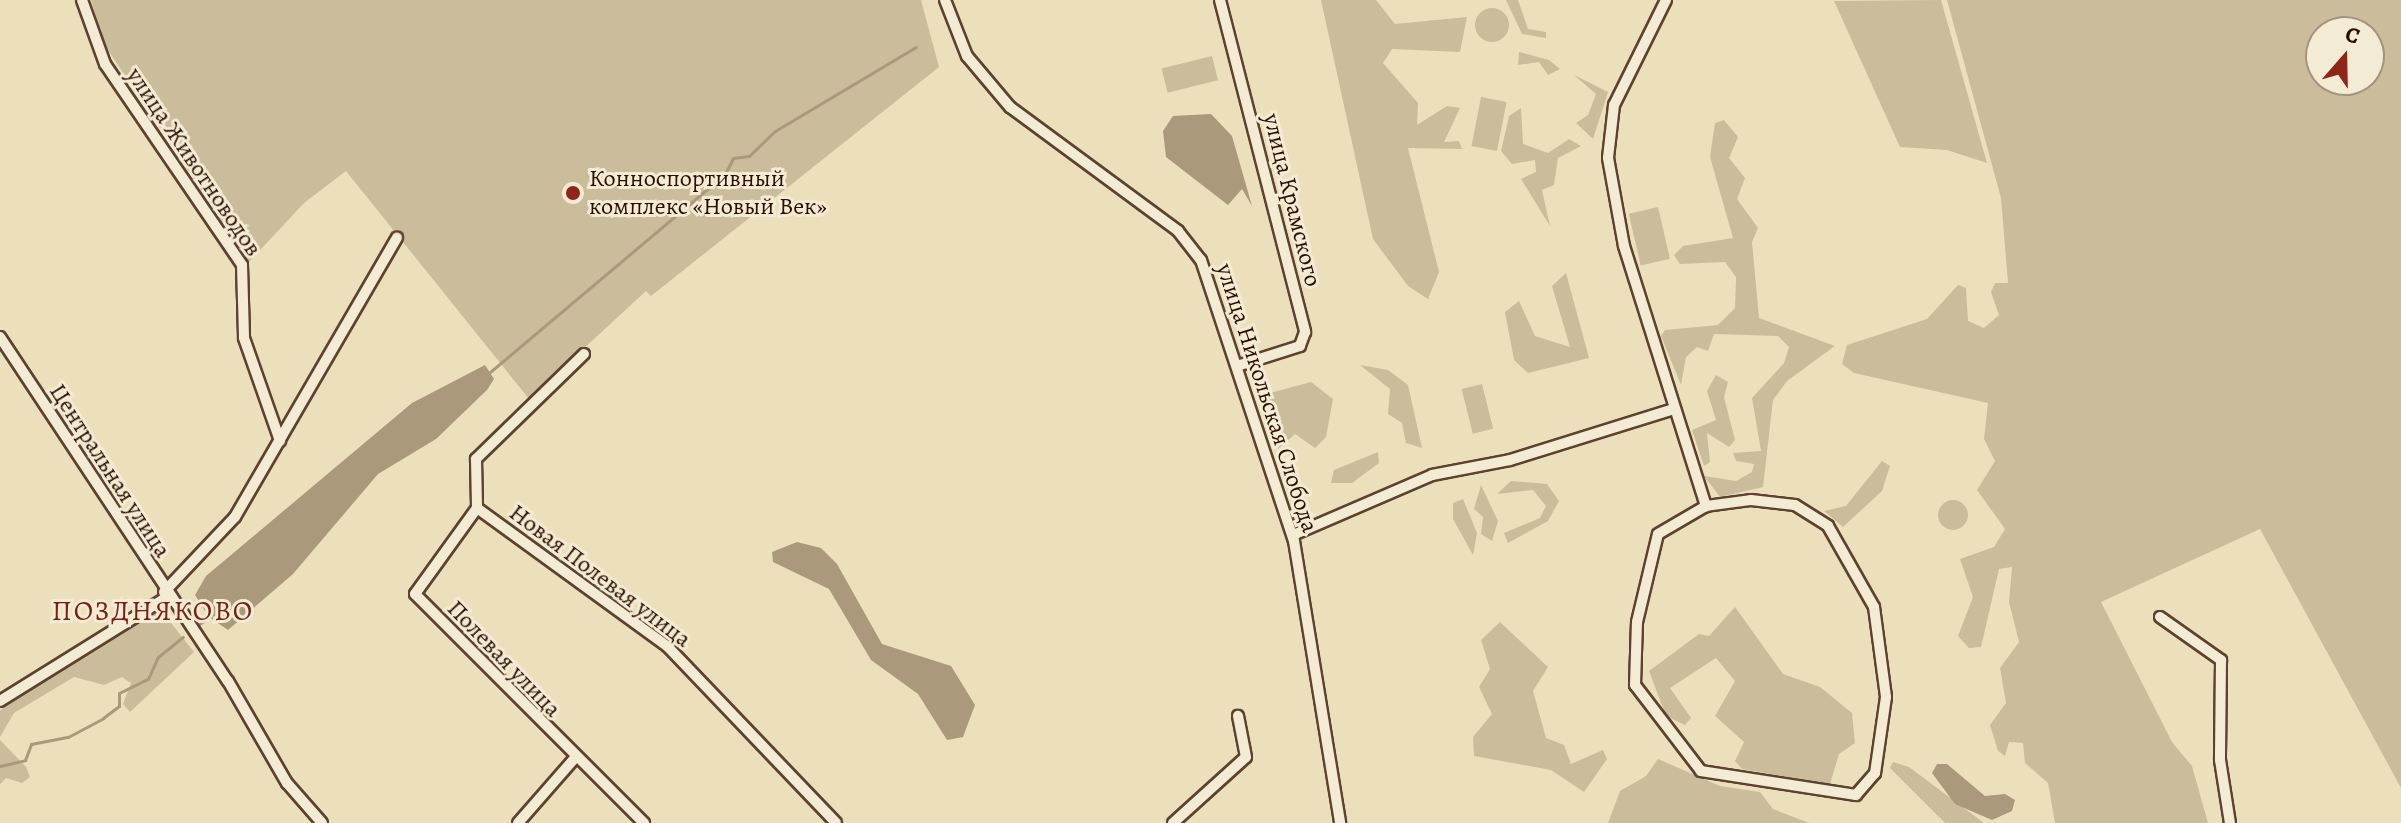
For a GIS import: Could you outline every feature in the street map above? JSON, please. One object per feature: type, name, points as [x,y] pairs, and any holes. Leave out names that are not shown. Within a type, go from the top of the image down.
[{"type":"street","name":"улица Животноводов","points":[[82,0],[105,64],[242,265],[244,338],[280,441]]},
{"type":"street","name":"улица Никольская Слобода","points":[[945,0],[967,56],[1010,107],[1186,239],[1237,366],[1293,535],[1340,823]]},
{"type":"street","name":"улица Крамского","points":[[1220,0],[1305,332],[1300,346],[1237,366]]},
{"type":"street","points":[[1666,0],[1620,88],[1607,143],[1624,246],[1706,506]]},
{"type":"street","points":[[0,701],[165,595],[235,517],[397,238]]},
{"type":"street","name":"Центральная улица","points":[[0,337],[165,595],[228,681],[287,783],[322,823]]},
{"type":"street","name":"Новая Полевая улица","points":[[584,354],[476,459],[477,508],[668,647],[836,823]]},
{"type":"street","points":[[1293,535],[1432,475],[1510,460],[1674,409]]},
{"type":"street","points":[[1751,500],[1795,505],[1828,526],[1859,572],[1878,622],[1886,687],[1875,773],[1856,795],[1709,774],[1687,759],[1640,698],[1633,669],[1654,541],[1671,522],[1706,506],[1751,500]]},
{"type":"street","name":"Полевая улица","points":[[477,508],[415,594],[574,759],[644,823]]},
{"type":"street","points":[[2160,617],[2221,660],[2220,760],[2230,823]]},
{"type":"street","points":[[1173,823],[1246,757],[1238,716]]},
{"type":"street","points":[[518,823],[574,759]]},
{"type":"shaded area","name":"Конноспортивный комплекс «Новый Век»","points":[[91,0],[921,0],[939,67],[651,296],[646,291],[529,399],[346,171],[304,203],[249,262],[104,44]]},
{"type":"shaded area","points":[[1321,0],[1376,0],[1395,24],[1467,17],[1460,52],[1392,49],[1383,63],[1418,103],[1417,125],[1447,106],[1460,108],[1444,142],[1459,141],[1462,149],[1408,148],[1439,272],[1428,299],[1408,286],[1373,239]]},
{"type":"shaded area","points":[[1506,0],[1518,0],[1528,29],[1546,32],[1546,38],[1522,34]]},
{"type":"shaded area","points":[[1941,0],[1987,163],[1947,150],[1900,147],[1834,1]]},
{"type":"shaded area","points":[[1947,0],[2401,0],[2401,788],[2260,529],[2101,602],[2172,742],[2192,766],[2208,823],[2055,823],[2048,783],[2025,763],[2023,743],[2009,742],[2005,756],[1998,751],[1990,725],[2006,703],[2000,668],[2019,642],[2009,602],[2012,567],[1999,569],[1981,647],[1969,648],[1958,636],[1973,597],[1960,559],[1994,547],[2005,529],[1977,490],[1995,461],[1984,439],[1988,403],[1854,373],[1842,364],[1847,345],[1927,319],[1958,285],[1966,288],[1968,321],[1984,328],[1999,315],[1991,292],[1995,283],[2008,283],[2001,198]]},
{"type":"shaded area","points":[[1492,8],[1504,13],[1509,25],[1504,37],[1492,42],[1480,37],[1475,25],[1480,13]]},
{"type":"shaded area","points":[[1519,52],[1549,60],[1560,69],[1548,75],[1539,62],[1518,65]]},
{"type":"shaded area","points":[[1212,56],[1218,80],[1168,93],[1162,69]]},
{"type":"shaded area","points":[[1574,75],[1608,92],[1593,139],[1576,123],[1588,115],[1596,94]]},
{"type":"shaded area","points":[[1481,97],[1507,102],[1497,151],[1471,146]]},
{"type":"shaded area","points":[[1521,108],[1523,144],[1548,153],[1569,139],[1581,146],[1558,158],[1554,185],[1542,190],[1550,226],[1521,179],[1536,172],[1535,160],[1512,164],[1501,151],[1509,116]]},
{"type":"shaded area","points":[[1211,114],[1232,136],[1252,206],[1242,189],[1228,205],[1166,157],[1163,131],[1173,116]]},
{"type":"shaded area","points":[[1724,120],[1738,137],[1729,158],[1745,178],[1737,199],[1758,228],[1752,242],[1759,318],[1835,346],[1787,381],[1773,400],[1763,487],[1720,497],[1704,476],[1736,481],[1752,472],[1754,464],[1736,461],[1733,453],[1761,451],[1752,398],[1784,363],[1789,347],[1778,336],[1714,334],[1708,351],[1697,347],[1686,357],[1681,385],[1661,336],[1665,330],[1718,325],[1735,308],[1736,277],[1725,262],[1680,264],[1674,255],[1683,246],[1733,238],[1710,157],[1715,123]]},
{"type":"shaded area","points":[[1658,207],[1670,259],[1641,265],[1629,214]]},
{"type":"shaded area","points":[[1566,273],[1589,358],[1528,373],[1514,360],[1505,312],[1519,301],[1535,336],[1570,347],[1552,286]]},
{"type":"shaded area","points":[[485,365],[494,379],[487,390],[436,439],[378,474],[293,574],[228,630],[209,617],[195,595],[206,576],[412,403]]},
{"type":"shaded area","points":[[1360,365],[1388,370],[1408,385],[1422,448],[1406,443],[1402,423],[1388,414],[1390,389]]},
{"type":"shaded area","points":[[1716,375],[1728,382],[1724,397],[1735,440],[1729,447],[1707,433],[1710,462],[1704,466],[1692,430],[1716,420],[1707,391]]},
{"type":"shaded area","points":[[1311,382],[1333,399],[1326,437],[1315,448],[1295,434],[1278,449],[1264,419],[1266,394]]},
{"type":"shaded area","points":[[1482,384],[1493,429],[1473,434],[1462,389]]},
{"type":"shaded area","points":[[1378,452],[1379,463],[1352,483],[1331,483],[1334,470]]},
{"type":"shaded area","points":[[1882,461],[1890,466],[1882,491],[1843,527],[1824,511],[1846,506]]},
{"type":"shaded area","points":[[1511,481],[1547,484],[1559,501],[1548,521],[1508,543],[1504,533],[1540,518],[1546,506],[1533,490],[1497,494]]},
{"type":"shaded area","points":[[1481,485],[1498,521],[1492,541],[1481,534],[1483,517],[1474,509]]},
{"type":"shaded area","points":[[1463,499],[1477,533],[1473,555],[1453,519],[1453,503]]},
{"type":"shaded area","points":[[1953,500],[1964,504],[1968,515],[1964,526],[1953,530],[1942,526],[1938,515],[1942,504]]},
{"type":"shaded area","points":[[797,542],[821,548],[837,564],[882,644],[951,666],[975,705],[963,737],[947,740],[918,694],[871,660],[829,589],[773,562],[772,552]]},
{"type":"shaded area","points":[[1735,607],[1783,674],[1820,687],[1852,713],[1855,743],[1839,754],[1830,784],[1742,769],[1735,761],[1744,742],[1715,716],[1735,681],[1716,658],[1670,688],[1691,718],[1685,725],[1666,716],[1649,671],[1699,634],[1709,636]]},
{"type":"shaded area","points":[[160,609],[194,652],[130,712],[123,704],[131,683],[122,677],[104,685],[74,677],[14,713],[0,737],[0,711],[10,701]]},
{"type":"shaded area","points":[[1500,622],[1548,667],[1533,691],[1546,738],[1564,745],[1571,764],[1603,750],[1607,759],[1584,792],[1551,770],[1474,756],[1473,737],[1492,714],[1479,687],[1490,669],[1481,640]]},
{"type":"shaded area","points":[[0,740],[26,767],[30,777],[22,783],[6,778],[0,784]]},
{"type":"shaded area","points":[[1658,759],[1720,786],[1760,792],[1773,809],[1809,823],[1608,823],[1620,791],[1646,776]]},
{"type":"shaded area","points":[[1893,762],[1909,767],[1984,823],[1945,823],[1890,768]]},
{"type":"shaded area","points":[[1937,764],[1947,764],[1985,796],[2005,794],[2015,800],[2012,811],[1992,820],[1955,804],[1932,773]]},
{"type":"waterway","points":[[490,372],[725,174],[733,158],[749,156],[775,131],[916,47]]},
{"type":"waterway","points":[[194,628],[210,616]]},
{"type":"waterway","points":[[0,766],[25,760],[31,744],[68,737],[103,718],[119,706],[119,693],[148,679],[158,657],[183,637]]},
{"type":"place","name":"Конноспортивный комплекс «Новый Век»","points":[[573,193]]},
{"type":"district","name":"ПОЗДНЯКОВО","points":[[153,611]]}]
